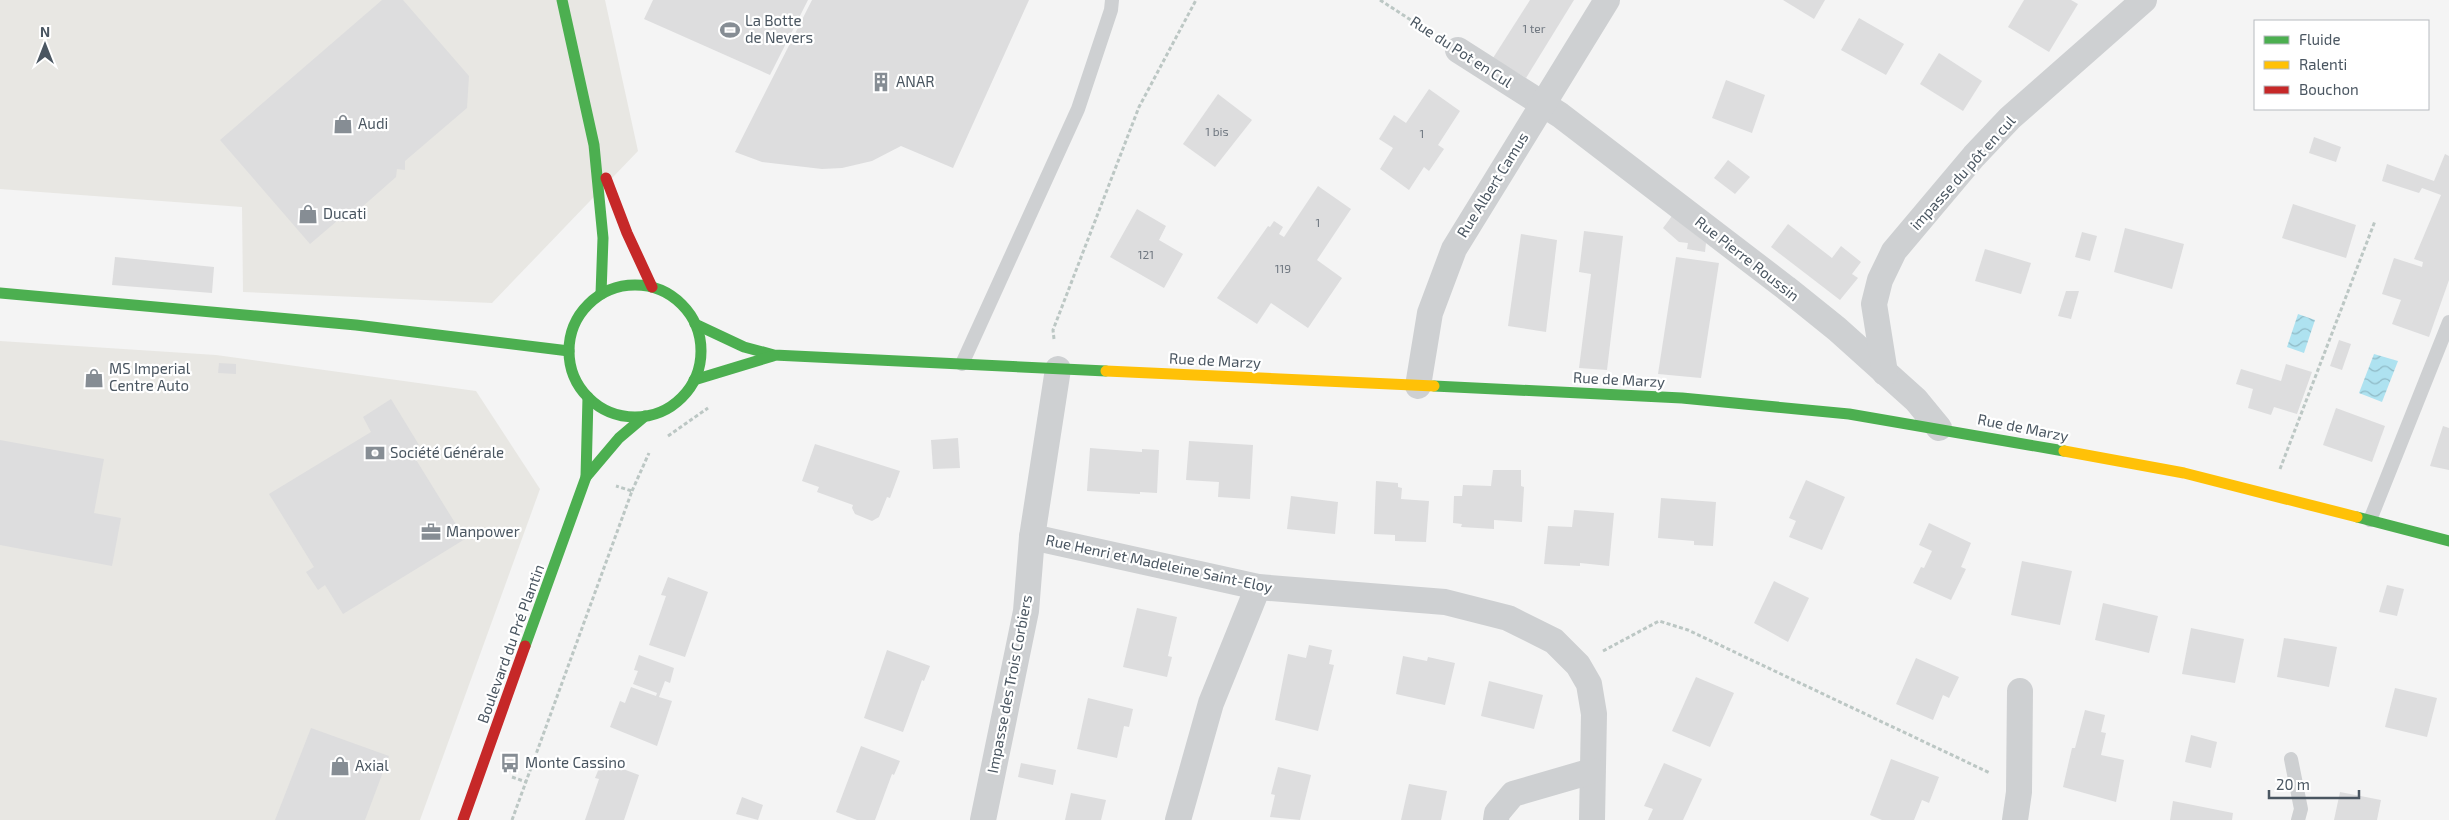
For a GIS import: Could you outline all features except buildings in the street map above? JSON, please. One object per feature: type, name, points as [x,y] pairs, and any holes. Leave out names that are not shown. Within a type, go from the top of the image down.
[{"type":"main road","points":[[562,0],[594,145],[603,238],[600,294]]},
{"type":"main road","points":[[594,145],[627,233],[652,287]]},
{"type":"main road","points":[[634,285],[652,287],[670,295],[685,307],[695,324],[701,342],[701,361],[694,380],[682,397],[665,410],[645,416],[624,416],[605,410],[588,397],[578,384],[571,368],[569,351],[573,329],[584,310],[600,294],[617,287],[634,285]]},
{"type":"main road","points":[[0,293],[372,328],[506,342],[569,351]]},
{"type":"main road","name":"Rue de Marzy","points":[[695,324],[744,347],[774,355],[1682,398],[1849,414],[1939,428],[2184,473],[2449,541]]},
{"type":"main road","name":"Rue de Marzy","points":[[694,380],[774,355]]},
{"type":"main road","name":"Boulevard du Pré Plantin","points":[[463,820],[586,477],[588,397]]},
{"type":"main road","name":"Boulevard du Pré Plantin","points":[[586,477],[619,438],[645,416]]},
{"type":"street","name":"Rue Albert Camus","points":[[1418,386],[1430,313],[1454,249],[1607,0]]},
{"type":"street","name":"impasse du pôt en cul","points":[[1874,304],[1880,280],[1894,251],[1974,156],[2010,118],[2144,0]]},
{"type":"street","name":"Rue du Pot en Cul","points":[[1458,50],[1542,104]]},
{"type":"street","name":"Rue Pierre Roussin","points":[[1542,104],[1778,282],[1837,329],[1916,400],[1939,428]]},
{"type":"street","points":[[1837,329],[1874,304],[1885,373]]},
{"type":"street","name":"Impasse des Trois Corbiers","points":[[983,820],[1026,611],[1032,537],[1058,369]]},
{"type":"street","name":"Rue Henri et Madeleine Saint-Eloy","points":[[1032,537],[1258,587],[1445,602],[1508,618],[1554,641],[1578,665],[1589,684],[1594,714],[1592,820]]},
{"type":"street","points":[[1178,820],[1210,703],[1258,587]]},
{"type":"street","points":[[2015,820],[2019,792],[2020,691]]},
{"type":"street","points":[[1496,820],[1497,813],[1514,794],[1592,771]]},
{"type":"lane","points":[[962,364],[1078,110],[1112,10],[1112,0]]},
{"type":"lane","points":[[2370,520],[2449,322]]},
{"type":"lane","points":[[2291,759],[2300,809],[2298,820]]},
{"type":"path","points":[[1058,369],[1053,330],[1139,108],[1196,0]]},
{"type":"path","name":"Rue du Pot en Cul","points":[[1380,0],[1458,50]]},
{"type":"path","points":[[2270,495],[2375,220]]},
{"type":"path","points":[[662,440],[711,406]]},
{"type":"path","points":[[512,820],[632,491],[651,449]]},
{"type":"path","points":[[586,477],[632,491]]},
{"type":"path","points":[[1578,665],[1659,620],[1688,630],[1985,770],[2019,792]]},
{"type":"path","points":[[512,777],[526,782]]},
{"type":"shaded area","points":[[0,0],[605,0],[638,151],[492,303],[243,292],[242,207],[0,189]]},
{"type":"shaded area","points":[[0,341],[216,355],[476,391],[540,489],[420,820],[0,820]]},
{"type":"water","points":[[2298,314],[2315,320],[2304,353],[2287,347]]},
{"type":"water","points":[[2374,354],[2398,361],[2382,402],[2359,393]]},
{"type":"traffic: fast","points":[[562,0],[594,145],[603,238],[601,294]]},
{"type":"traffic: fast","points":[[635,285],[660,290],[671,296],[681,305],[690,315],[696,326],[701,351],[696,376],[690,387],[681,397],[671,406],[660,412],[635,417],[610,412],[599,406],[589,397],[580,387],[574,376],[569,351],[574,326],[580,315],[589,305],[599,296],[610,290],[635,285]]},
{"type":"traffic: fast","points":[[0,293],[356,325],[569,351]]},
{"type":"traffic: fast","points":[[695,324],[744,347],[774,355],[1106,371]]},
{"type":"traffic: fast","points":[[694,380],[773,356]]},
{"type":"traffic: fast","points":[[1434,386],[1682,398],[1849,414],[2064,451]]},
{"type":"traffic: fast","points":[[525,646],[586,477],[588,397]]},
{"type":"traffic: fast","points":[[586,477],[619,438],[645,416]]},
{"type":"traffic: fast","points":[[2357,517],[2449,541]]},
{"type":"traffic: slow","points":[[1106,371],[1434,386]]},
{"type":"traffic: slow","points":[[2064,451],[2184,473],[2357,517]]},
{"type":"traffic: jam","points":[[606,178],[627,233],[652,287]]},
{"type":"traffic: jam","points":[[463,820],[525,646]]},
{"type":"place","name":"La Botte de Nevers","points":[[730,30]]},
{"type":"place","name":"ANAR","points":[[881,82]]},
{"type":"place","name":"Audi","points":[[343,124]]},
{"type":"place","name":"Ducati","points":[[308,214]]},
{"type":"place","name":"MS Imperial Centre Auto","points":[[94,378]]},
{"type":"place","name":"Société Générale","points":[[375,453]]},
{"type":"place","name":"Manpower","points":[[431,532]]},
{"type":"place","name":"Monte Cassino","points":[[510,763]]},
{"type":"place","name":"Axial","points":[[340,766]]}]
